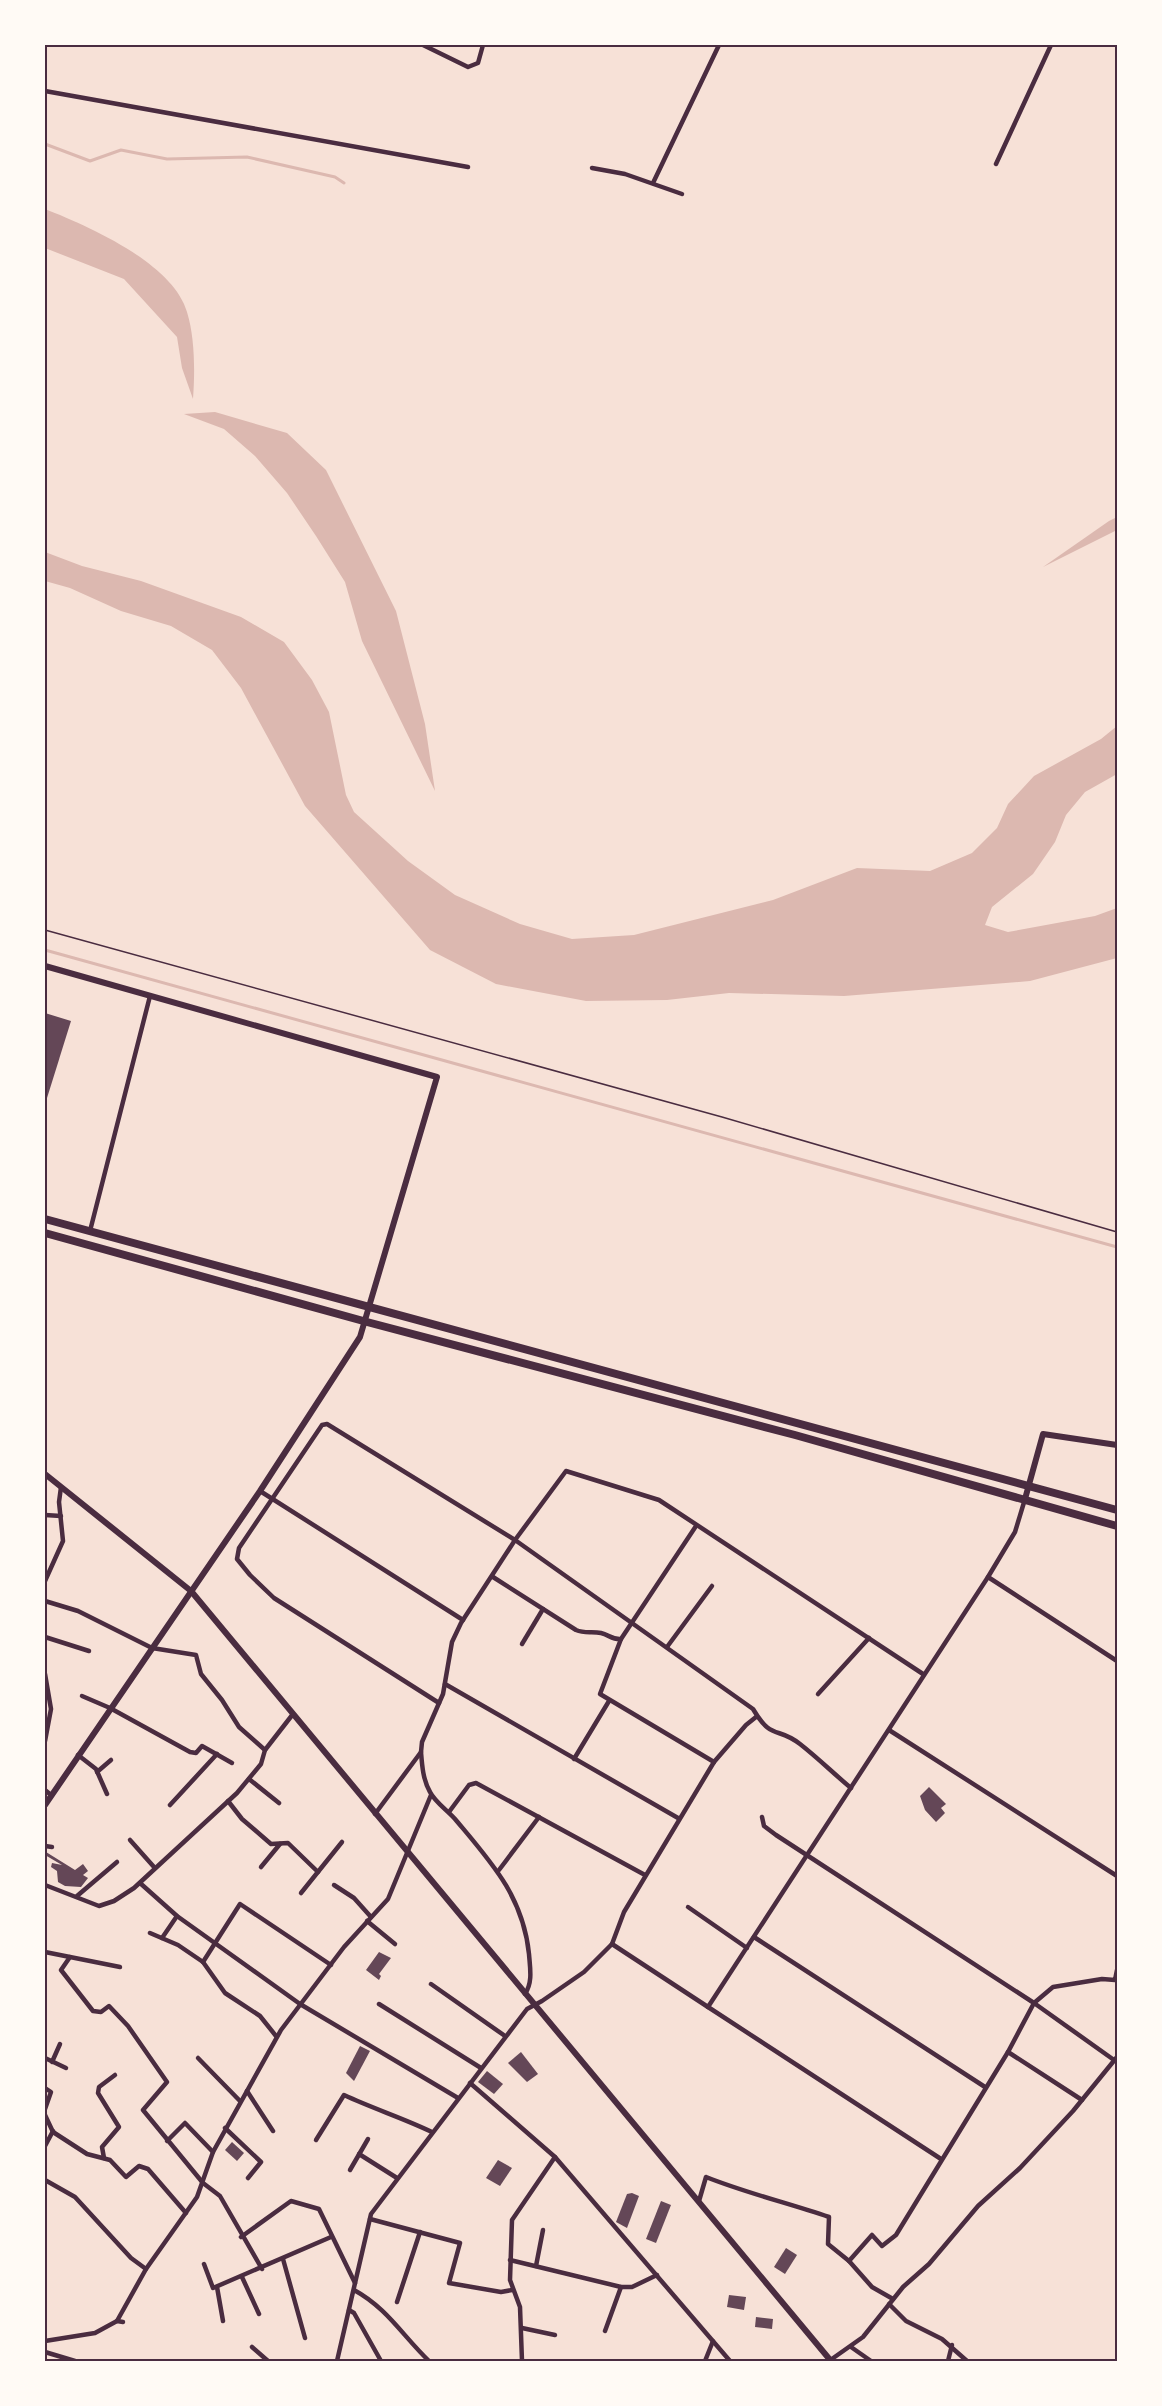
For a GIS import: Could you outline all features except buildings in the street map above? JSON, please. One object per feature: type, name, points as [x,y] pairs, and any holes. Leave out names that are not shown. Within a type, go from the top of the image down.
[{"type":"highway","points":[[45,1219],[1117,1510]]},
{"type":"highway","points":[[45,1233],[367,1322],[583,1377],[1117,1526]]},
{"type":"street","points":[[423,45],[468,67],[478,63],[483,45]]},
{"type":"street","points":[[653,183],[720,45]]},
{"type":"street","points":[[996,164],[1051,45]]},
{"type":"street","points":[[45,90],[468,167]]},
{"type":"street","points":[[592,168],[625,174],[682,194]]},
{"type":"street","points":[[45,966],[437,1077],[367,1322],[360,1338],[260,1491],[45,1804]]},
{"type":"street","points":[[90,1231],[150,996]]},
{"type":"street","points":[[439,1703],[295,1613],[250,1575],[237,1559],[239,1548],[322,1425],[327,1424],[515,1540],[753,1709],[756,1717],[768,1730],[799,1743],[851,1788]]},
{"type":"street","points":[[708,2007],[808,1856],[1015,1532],[1043,1434],[1117,1445]]},
{"type":"street","points":[[525,1994],[530,1986],[531,1976],[522,1918],[499,1870],[449,1812],[431,1795],[424,1776],[421,1752],[422,1742],[445,1684],[452,1642],[463,1620],[515,1540],[566,1471],[659,1500],[923,1674]]},
{"type":"street","points":[[45,1474],[191,1591],[830,2361],[868,2332],[893,2299],[929,2264],[978,2206],[1020,2168],[1082,2100],[1116,2058],[808,1856],[764,1826],[762,1817]]},
{"type":"street","points":[[45,1581],[63,1541],[61,1487]]},
{"type":"street","points":[[260,1491],[463,1620]]},
{"type":"street","points":[[45,1515],[61,1516]]},
{"type":"street","points":[[696,1526],[621,1639],[600,1694],[714,1761]]},
{"type":"street","points":[[493,1577],[585,1634],[599,1632],[617,1640],[621,1639]]},
{"type":"street","points":[[988,1577],[1117,1661]]},
{"type":"street","points":[[667,1647],[712,1586]]},
{"type":"street","points":[[45,1601],[78,1611],[152,1648],[196,1655],[201,1674],[222,1700],[239,1727],[265,1750]]},
{"type":"street","points":[[522,1644],[543,1609]]},
{"type":"street","points":[[45,1637],[89,1651]]},
{"type":"street","points":[[818,1694],[868,1638]]},
{"type":"street","points":[[45,1674],[51,1709],[45,1737]]},
{"type":"street","points":[[445,1684],[678,1818]]},
{"type":"street","points":[[82,1696],[110,1708],[190,1752],[196,1753],[202,1746],[232,1763]]},
{"type":"street","points":[[574,1759],[609,1701]]},
{"type":"street","points":[[45,1885],[99,1906],[106,1905],[140,1883],[154,1867],[228,1801],[249,1779],[261,1764],[265,1750],[293,1714]]},
{"type":"street","points":[[337,2361],[370,2219],[397,2178],[527,2009],[584,1972],[612,1944],[624,1912],[714,1761],[756,1717]]},
{"type":"street","points":[[889,1730],[1117,1876]]},
{"type":"street","points":[[375,1814],[421,1752]]},
{"type":"street","points":[[170,1805],[217,1754]]},
{"type":"street","points":[[78,1755],[97,1772],[107,1794]]},
{"type":"street","points":[[97,1772],[111,1760]]},
{"type":"street","points":[[249,1779],[279,1803]]},
{"type":"street","points":[[449,1812],[470,1785],[476,1783],[645,1875]]},
{"type":"street","points":[[45,1790],[51,1795]]},
{"type":"street","points":[[45,2341],[95,2333],[117,2321],[146,2269],[186,2213],[203,2183],[213,2152],[276,2036],[393,1890],[406,1852],[431,1795]]},
{"type":"street","points":[[228,1801],[255,1831],[271,1844],[288,1844],[318,1872]]},
{"type":"street","points":[[499,1870],[539,1817]]},
{"type":"street","points":[[130,1840],[154,1867]]},
{"type":"street","points":[[301,1893],[342,1842]]},
{"type":"street","points":[[261,1867],[280,1844]]},
{"type":"street","points":[[45,1846],[52,1848]]},
{"type":"street","points":[[77,1896],[117,1862]]},
{"type":"street","points":[[140,1883],[177,1916],[300,2004],[458,2098]]},
{"type":"street","points":[[334,1885],[354,1898],[369,1919],[395,1944]]},
{"type":"street","points":[[203,1962],[240,1904],[331,1965]]},
{"type":"street","points":[[688,1907],[747,1948]]},
{"type":"street","points":[[162,1938],[177,1916]]},
{"type":"street","points":[[150,1933],[178,1945],[203,1962],[225,1993],[260,2016],[276,2036]]},
{"type":"street","points":[[754,1937],[985,2087]]},
{"type":"street","points":[[612,1944],[941,2159]]},
{"type":"street","points":[[45,1952],[120,1967]]},
{"type":"street","points":[[70,1957],[62,1970],[77,1993],[93,2011],[101,2012],[109,2006],[128,2026],[167,2082],[143,2110],[203,2183],[220,2196],[241,2237],[262,2268]]},
{"type":"street","points":[[849,2261],[872,2235],[882,2246],[896,2235],[1008,2052],[1034,2003],[1053,1987],[1102,1979],[1116,1981],[1117,1970]]},
{"type":"street","points":[[431,1984],[506,2036]]},
{"type":"street","points":[[379,2004],[481,2068]]},
{"type":"street","points":[[52,2062],[60,2044]]},
{"type":"street","points":[[1008,2052],[1082,2100]]},
{"type":"street","points":[[45,2058],[66,2068]]},
{"type":"street","points":[[198,2058],[240,2101]]},
{"type":"street","points":[[104,2158],[102,2147],[119,2127],[98,2093],[99,2087],[115,2075]]},
{"type":"street","points":[[470,2083],[555,2157],[730,2361]]},
{"type":"street","points":[[45,2088],[51,2092],[45,2109]]},
{"type":"street","points":[[247,2091],[273,2130]]},
{"type":"street","points":[[315,2140],[344,2095],[381,2112],[395,2114],[432,2132]]},
{"type":"street","points":[[45,2115],[53,2131],[87,2154],[110,2160],[126,2177],[139,2166],[148,2169],[186,2213]]},
{"type":"street","points":[[167,2141],[185,2123],[213,2152]]},
{"type":"street","points":[[225,2128],[261,2162],[248,2178]]},
{"type":"street","points":[[45,2146],[53,2131]]},
{"type":"street","points":[[350,2170],[368,2139]]},
{"type":"street","points":[[358,2154],[397,2178]]},
{"type":"street","points":[[522,2361],[520,2307],[512,2290],[510,2260],[512,2220],[555,2157]]},
{"type":"street","points":[[699,2202],[706,2177],[749,2194],[775,2199],[829,2217],[828,2244],[849,2261],[872,2288],[893,2299]]},
{"type":"street","points":[[45,2180],[75,2197],[131,2258],[146,2269]]},
{"type":"street","points":[[241,2237],[291,2201],[319,2209],[355,2283]]},
{"type":"street","points":[[370,2219],[460,2244],[449,2283],[501,2292],[512,2290]]},
{"type":"street","points":[[536,2266],[543,2229]]},
{"type":"street","points":[[397,2302],[420,2232]]},
{"type":"street","points":[[204,2264],[213,2288],[331,2237]]},
{"type":"street","points":[[283,2259],[305,2338]]},
{"type":"street","points":[[510,2260],[621,2287],[632,2287],[657,2275]]},
{"type":"street","points":[[242,2277],[259,2314]]},
{"type":"street","points":[[217,2287],[223,2321]]},
{"type":"street","points":[[605,2331],[621,2287]]},
{"type":"street","points":[[354,2290],[384,2309],[397,2328],[429,2361]]},
{"type":"street","points":[[889,2304],[912,2326],[931,2332],[952,2345],[967,2361]]},
{"type":"street","points":[[349,2310],[354,2313],[381,2361]]},
{"type":"street","points":[[117,2321],[123,2322]]},
{"type":"street","points":[[522,2328],[555,2335]]},
{"type":"street","points":[[705,2361],[713,2341]]},
{"type":"street","points":[[948,2361],[952,2345]]},
{"type":"street","points":[[252,2347],[268,2361]]},
{"type":"street","points":[[851,2347],[871,2361]]},
{"type":"street","points":[[45,2352],[75,2361]]},
{"type":"path","points":[[45,930],[722,1117],[1117,1232]]},
{"type":"shaded area","points":[[45,209],[83,225],[127,249],[147,262],[179,294],[187,312],[192,333],[193,399],[182,368],[177,337],[124,279],[45,248]]},
{"type":"shaded area","points":[[215,412],[287,433],[326,470],[396,611],[425,724],[435,791],[362,641],[345,582],[316,536],[287,493],[255,456],[224,429],[184,414]]},
{"type":"shaded area","points":[[1117,517],[1117,530],[1043,567],[1109,521]]},
{"type":"shaded area","points":[[45,552],[82,566],[141,581],[241,617],[284,642],[312,680],[329,712],[346,795],[354,812],[408,861],[455,895],[520,924],[572,939],[634,935],[773,900],[857,868],[930,871],[972,853],[997,828],[1008,804],[1034,776],[1101,739],[1117,726],[1117,774],[1085,792],[1066,815],[1055,842],[1033,874],[992,907],[985,925],[1008,932],[1095,916],[1117,908],[1117,958],[1030,981],[844,996],[729,993],[667,1000],[586,1001],[496,984],[430,950],[305,806],[241,688],[212,650],[171,626],[121,611],[70,588],[45,581]]},
{"type":"waterway","points":[[45,144],[90,161],[121,150],[167,159],[247,157],[335,177],[344,183]]},
{"type":"waterway","points":[[45,950],[1117,1247]]},
{"type":"waterway","points":[[45,1713],[46,1725]]}]
